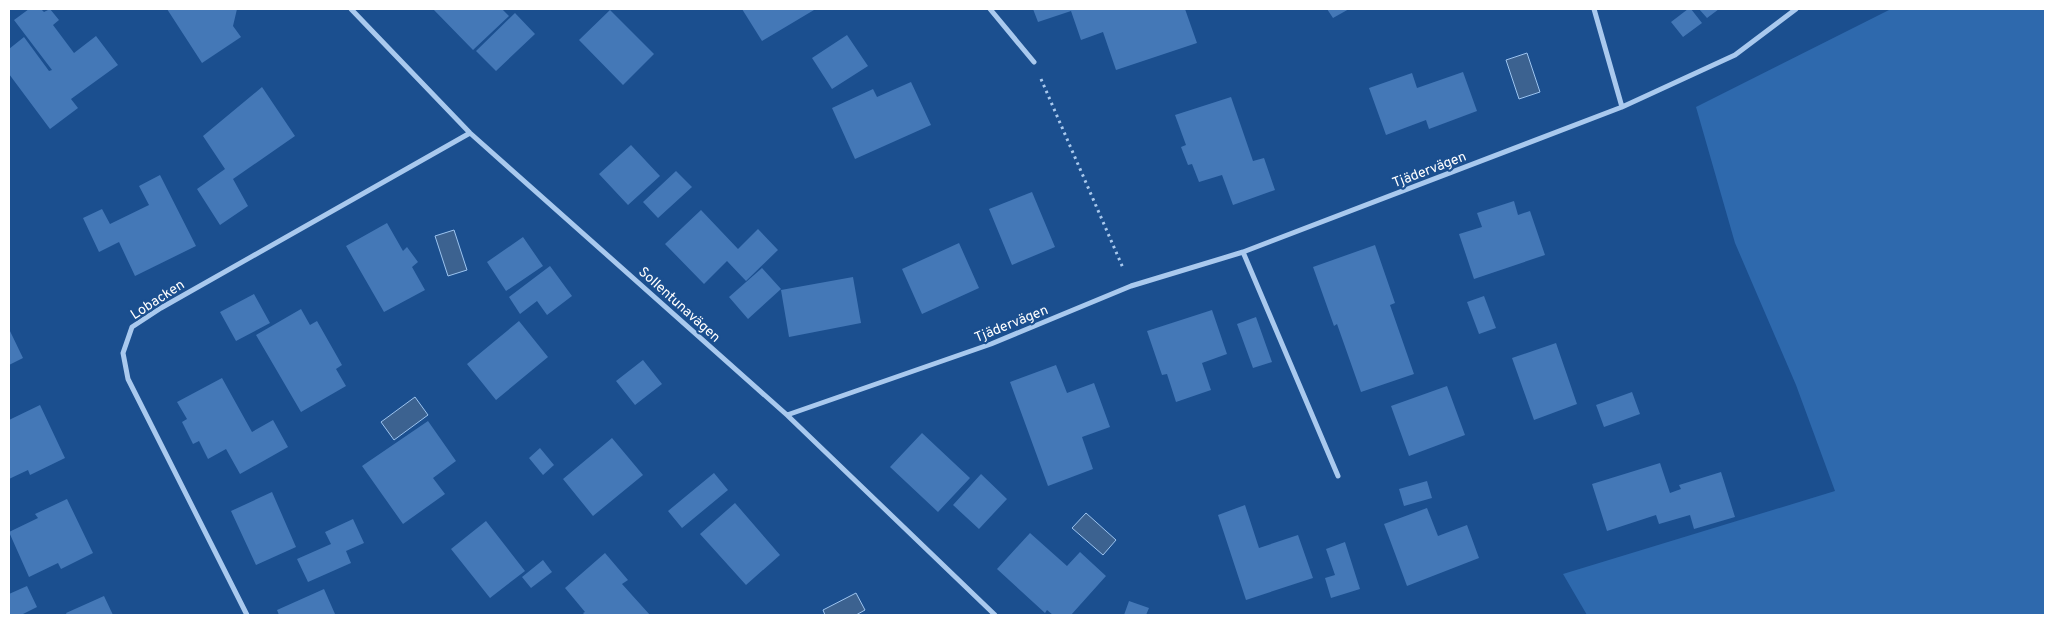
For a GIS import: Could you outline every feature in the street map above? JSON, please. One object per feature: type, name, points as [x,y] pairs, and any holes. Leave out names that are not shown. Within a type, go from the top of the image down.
[{"type":"street","name":"Sollentunavägen","points":[[352,9],[470,133],[787,415],[995,615]]},
{"type":"street","points":[[990,9],[1034,62]]},
{"type":"street","points":[[1594,9],[1622,107]]},
{"type":"street","name":"Tjädervägen","points":[[787,415],[991,344],[1131,286],[1243,252],[1622,107],[1735,55],[1796,9]]},
{"type":"street","name":"Lobacken","points":[[247,615],[128,379],[123,353],[132,327],[160,308],[470,133]]},
{"type":"street","points":[[1243,252],[1338,476]]},
{"type":"path","points":[[1034,62],[1131,286]]},
{"type":"shaded area","points":[[1891,9],[2045,9],[2045,615],[1587,615],[1563,574],[1835,491],[1796,385],[1735,243],[1696,107]]},
{"type":"shaded area","points":[[1527,53],[1540,92],[1519,99],[1506,60]]},
{"type":"shaded area","points":[[454,230],[467,270],[448,276],[435,236]]},
{"type":"shaded area","points":[[415,397],[428,415],[394,440],[381,422]]},
{"type":"shaded area","points":[[1086,513],[1116,540],[1103,555],[1072,528]]},
{"type":"shaded area","points":[[856,593],[865,610],[856,615],[825,615],[823,610]]},
{"type":"building","points":[[29,9],[41,9],[44,12],[50,9],[59,20],[53,25],[74,53],[96,36],[118,65],[71,99],[78,108],[50,129],[9,74],[9,49],[24,37],[49,71],[52,70],[14,20]]},
{"type":"building","points":[[167,9],[237,9],[233,26],[241,37],[202,63]]},
{"type":"building","points":[[433,9],[502,9],[509,16],[473,50]]},
{"type":"building","points":[[742,9],[813,9],[814,10],[762,41]]},
{"type":"building","points":[[1033,9],[1185,9],[1197,43],[1116,70],[1103,32],[1081,40],[1071,11],[1038,22]]},
{"type":"building","points":[[1327,9],[1349,9],[1333,18]]},
{"type":"building","points":[[1688,9],[1691,9],[1702,23],[1683,37],[1671,22]]},
{"type":"building","points":[[1699,9],[1719,9],[1707,18]]},
{"type":"building","points":[[610,10],[654,54],[623,85],[579,40]]},
{"type":"building","points":[[515,13],[535,34],[496,71],[476,51]]},
{"type":"building","points":[[847,35],[868,66],[832,89],[812,58]]},
{"type":"building","points":[[1463,72],[1477,111],[1429,129],[1426,120],[1386,135],[1369,88],[1412,73],[1417,88]]},
{"type":"building","points":[[911,82],[931,125],[855,159],[832,108],[873,89],[877,97]]},
{"type":"building","points":[[262,87],[295,136],[233,179],[248,206],[220,225],[197,189],[225,169],[203,136]]},
{"type":"building","points":[[1231,97],[1253,161],[1264,158],[1275,190],[1233,205],[1222,175],[1199,182],[1192,164],[1188,165],[1181,147],[1186,145],[1175,115]]},
{"type":"building","points":[[631,145],[660,176],[628,205],[599,174]]},
{"type":"building","points":[[676,171],[692,187],[658,218],[643,202]]},
{"type":"building","points":[[160,175],[196,246],[135,276],[119,242],[99,252],[83,218],[102,209],[110,224],[149,205],[139,186]]},
{"type":"building","points":[[1032,192],[1055,247],[1012,265],[989,209]]},
{"type":"building","points":[[1514,201],[1518,215],[1530,211],[1545,255],[1474,279],[1459,234],[1482,227],[1477,213]]},
{"type":"building","points":[[701,210],[738,249],[758,229],[778,250],[746,281],[727,261],[704,284],[665,244]]},
{"type":"building","points":[[387,223],[403,251],[407,247],[418,262],[412,267],[425,290],[384,312],[346,246]]},
{"type":"building","points":[[523,237],[543,266],[506,291],[487,262]]},
{"type":"building","points":[[959,243],[979,288],[922,314],[902,269]]},
{"type":"building","points":[[1375,245],[1395,303],[1390,305],[1414,374],[1361,392],[1337,324],[1334,326],[1313,267]]},
{"type":"building","points":[[550,266],[572,296],[547,315],[537,301],[520,314],[509,297]]},
{"type":"building","points":[[762,268],[781,289],[748,319],[729,297]]},
{"type":"building","points":[[853,277],[861,323],[789,337],[781,290]]},
{"type":"building","points":[[254,294],[270,323],[236,341],[220,312]]},
{"type":"building","points":[[1484,296],[1496,328],[1479,334],[1467,302]]},
{"type":"building","points":[[301,309],[310,325],[317,321],[342,365],[336,369],[346,386],[301,412],[256,335]]},
{"type":"building","points":[[1212,310],[1227,354],[1202,363],[1211,390],[1176,402],[1167,374],[1162,375],[1147,331]]},
{"type":"building","points":[[1256,317],[1272,362],[1253,368],[1237,324]]},
{"type":"building","points":[[519,321],[548,357],[496,400],[467,364]]},
{"type":"building","points":[[9,329],[23,358],[9,365]]},
{"type":"building","points":[[1556,343],[1577,404],[1534,420],[1512,358]]},
{"type":"building","points":[[643,360],[662,384],[635,405],[616,381]]},
{"type":"building","points":[[1056,365],[1067,393],[1094,383],[1110,427],[1082,437],[1093,469],[1048,486],[1010,382]]},
{"type":"building","points":[[222,378],[252,432],[273,420],[288,447],[240,474],[226,449],[208,459],[199,441],[193,444],[182,422],[187,419],[177,402]]},
{"type":"building","points":[[1447,386],[1465,435],[1409,456],[1391,406]]},
{"type":"building","points":[[1632,392],[1640,414],[1604,427],[1596,405]]},
{"type":"building","points":[[40,405],[65,458],[30,475],[28,470],[9,479],[9,420]]},
{"type":"building","points":[[428,421],[456,461],[433,478],[445,494],[403,524],[362,466]]},
{"type":"building","points":[[922,433],[970,478],[938,512],[890,467]]},
{"type":"building","points":[[612,438],[643,475],[593,516],[563,479]]},
{"type":"building","points":[[540,448],[554,465],[543,475],[529,458]]},
{"type":"building","points":[[1660,463],[1670,493],[1681,489],[1679,485],[1721,472],[1735,517],[1694,529],[1690,515],[1659,524],[1656,515],[1607,531],[1592,484]]},
{"type":"building","points":[[714,473],[728,490],[682,528],[668,511]]},
{"type":"building","points":[[981,474],[1007,499],[979,529],[953,505]]},
{"type":"building","points":[[1427,481],[1432,498],[1404,506],[1399,489]]},
{"type":"building","points":[[272,492],[296,547],[256,565],[231,511]]},
{"type":"building","points":[[67,499],[93,553],[61,569],[58,563],[29,577],[9,532],[38,518],[35,514]]},
{"type":"building","points":[[735,503],[780,555],[746,585],[700,534]]},
{"type":"building","points":[[1245,505],[1259,548],[1298,535],[1313,578],[1246,600],[1218,515]]},
{"type":"building","points":[[1427,508],[1438,536],[1467,525],[1479,558],[1407,586],[1384,524]]},
{"type":"building","points":[[353,519],[364,543],[346,551],[351,563],[308,582],[297,559],[331,544],[325,532]]},
{"type":"building","points":[[486,521],[525,571],[490,598],[451,549]]},
{"type":"building","points":[[1030,533],[1067,566],[1080,552],[1106,576],[1071,615],[1053,615],[1047,610],[1045,613],[997,569]]},
{"type":"building","points":[[1345,542],[1360,589],[1331,598],[1325,578],[1335,575],[1326,549]]},
{"type":"building","points":[[605,553],[628,580],[622,584],[650,615],[585,615],[583,613],[585,612],[565,588]]},
{"type":"building","points":[[543,560],[552,572],[531,588],[522,577]]},
{"type":"building","points":[[27,586],[37,607],[21,615],[9,615],[9,594]]},
{"type":"building","points":[[324,589],[335,614],[279,615],[277,610]]},
{"type":"building","points":[[104,596],[113,615],[67,615],[66,613]]},
{"type":"building","points":[[1129,601],[1149,608],[1146,615],[1124,615]]}]
